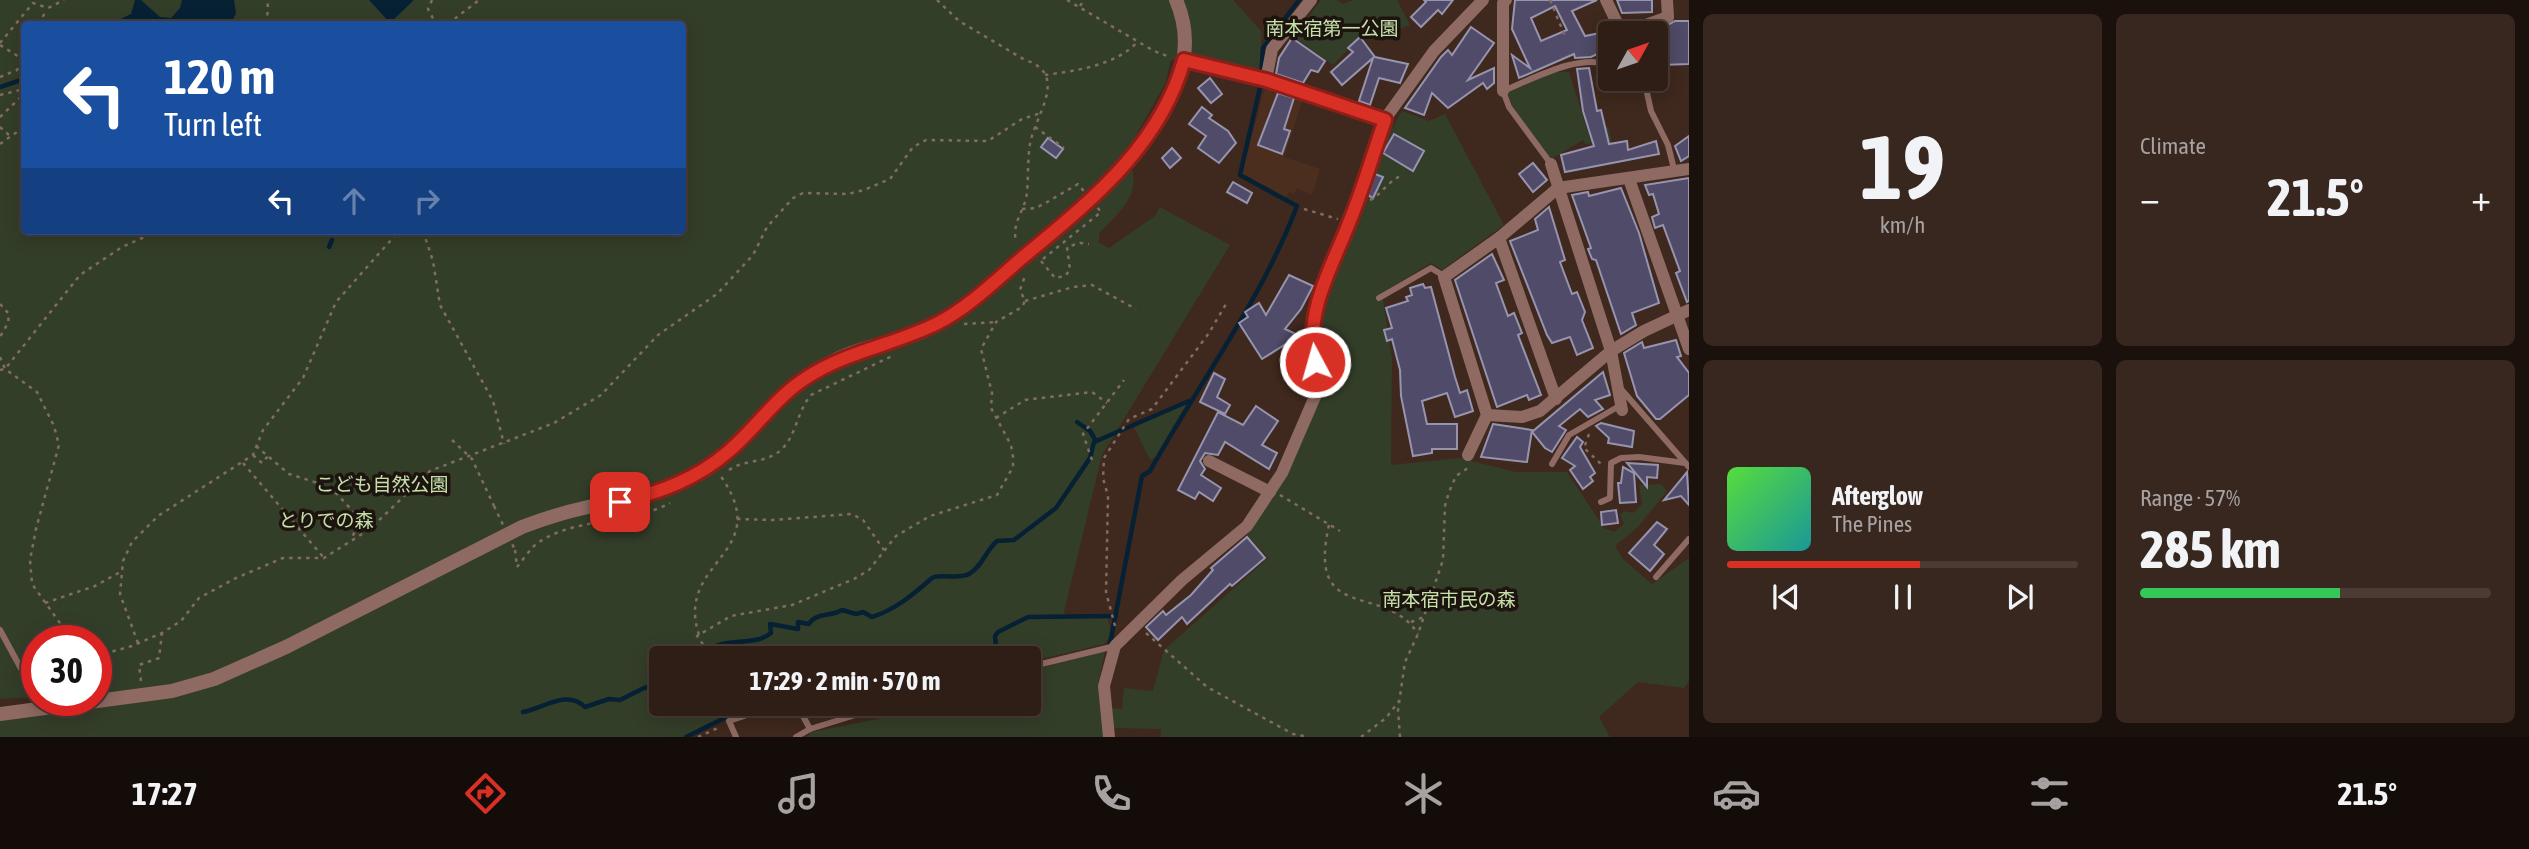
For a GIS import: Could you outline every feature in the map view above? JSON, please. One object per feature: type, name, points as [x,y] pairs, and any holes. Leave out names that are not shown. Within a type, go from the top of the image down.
[{"type":"street","points":[[112,697],[144,695],[192,686],[236,671],[522,527],[559,514],[651,494],[705,469],[730,450],[803,380],[844,355],[938,323],[968,304],[1103,189],[1139,148],[1168,104],[1184,60],[1184,31],[1176,0]]},
{"type":"street","points":[[1261,79],[1272,49],[1311,0]]},
{"type":"street","points":[[1109,737],[1104,686],[1119,641],[1182,580],[1247,526],[1276,494],[1321,386],[1311,339],[1313,318],[1325,277],[1349,223],[1385,120],[1434,51],[1483,0]]},
{"type":"street","points":[[1503,92],[1503,3],[1506,0]]},
{"type":"street","points":[[1605,0],[1616,21]]},
{"type":"street","points":[[1660,21],[1668,17],[1667,0]]},
{"type":"street","points":[[1184,60],[1261,79],[1385,120]]},
{"type":"street","points":[[1550,164],[1611,351],[1622,407]]},
{"type":"street","points":[[1471,458],[1487,415],[1444,276],[1499,238],[1558,188],[1689,169]]},
{"type":"street","points":[[1629,179],[1683,313],[1689,349]]},
{"type":"street","points":[[1499,238],[1556,399]]},
{"type":"street","points":[[1487,415],[1522,417],[1541,411],[1611,351],[1683,313]]},
{"type":"street","points":[[1209,461],[1276,494]]},
{"type":"street","points":[[0,714],[21,707]]},
{"type":"lane","points":[[1550,164],[1509,107],[1503,92],[1555,71],[1598,60]]},
{"type":"lane","points":[[1647,91],[1651,111],[1668,145],[1675,173]]},
{"type":"lane","points":[[1379,298],[1431,268],[1444,276]]},
{"type":"lane","points":[[1618,384],[1687,465]]},
{"type":"lane","points":[[1552,464],[1569,435],[1622,407]]},
{"type":"lane","points":[[1601,502],[1610,498],[1611,463],[1621,458],[1687,465]]},
{"type":"lane","points":[[1656,577],[1689,539]]},
{"type":"lane","points":[[0,630],[21,670]]},
{"type":"lane","points":[[1041,664],[1119,641]]},
{"type":"lane","points":[[736,737],[729,721],[744,716]]},
{"type":"lane","points":[[803,716],[810,729]]},
{"type":"lane","points":[[796,737],[810,729],[852,716]]},
{"type":"path","points":[[40,21],[48,8],[64,0]]},
{"type":"path","points":[[267,21],[268,0]]},
{"type":"path","points":[[432,0],[429,9],[435,21]]},
{"type":"path","points":[[452,21],[479,0]]},
{"type":"path","points":[[937,0],[959,21],[1037,64],[1045,75],[1048,85],[1035,127],[1026,171],[1025,202],[1014,234],[1016,241]]},
{"type":"path","points":[[1067,0],[1154,51],[1184,60]]},
{"type":"path","points":[[1080,6],[1084,0]]},
{"type":"path","points":[[1549,0],[1565,36]]},
{"type":"path","points":[[21,57],[0,44],[34,1],[48,8]]},
{"type":"path","points":[[1045,75],[1106,61],[1130,49],[1138,41]]},
{"type":"path","points":[[0,77],[17,71],[21,64]]},
{"type":"path","points":[[0,95],[21,92]]},
{"type":"path","points":[[0,117],[21,95]]},
{"type":"path","points":[[112,650],[162,633],[181,621],[199,598],[236,578],[283,558],[324,558],[370,529],[430,471],[554,423],[601,395],[658,335],[717,294],[753,255],[767,227],[793,198],[803,193],[848,194],[864,190],[890,179],[913,147],[926,140],[988,141],[1014,123],[1041,113]]},
{"type":"path","points":[[0,127],[10,136]]},
{"type":"path","points":[[1035,127],[1064,148]]},
{"type":"path","points":[[0,144],[21,129]]},
{"type":"path","points":[[1356,204],[1375,198],[1384,185],[1402,175]]},
{"type":"path","points":[[1021,209],[1036,208],[1078,184],[1101,212],[1041,262],[1055,278],[1065,276],[1070,270],[1067,247],[1080,243],[1089,244]]},
{"type":"path","points":[[1304,209],[1349,223]]},
{"type":"path","points":[[2,370],[80,275],[114,252],[150,235]]},
{"type":"path","points":[[137,641],[120,594],[122,571],[132,542],[143,529],[253,455],[263,430],[303,378],[336,302],[395,235]]},
{"type":"path","points":[[424,235],[433,261],[440,305],[493,401],[504,444]]},
{"type":"path","points":[[1025,301],[1020,290],[1028,272]]},
{"type":"path","points":[[958,325],[996,322],[1022,307],[1025,301],[1073,287],[1091,285],[1136,309]]},
{"type":"path","points":[[0,304],[9,314],[8,323],[0,337]]},
{"type":"path","points":[[1119,641],[1106,592],[1108,496],[1103,478],[1104,458],[1129,419],[1152,409],[1209,333],[1226,304]]},
{"type":"path","points":[[699,635],[731,616],[792,605],[854,579],[869,570],[896,536],[930,516],[997,495],[1013,467],[1011,445],[991,408],[992,393],[981,349],[996,322]]},
{"type":"path","points":[[704,646],[699,635],[696,594],[712,568],[730,548],[737,528],[735,498],[719,475],[737,464],[774,456],[780,451],[788,442],[805,402],[811,395],[902,353]]},
{"type":"path","points":[[0,357],[2,370],[37,392],[54,426],[59,446],[45,487],[30,559],[32,584],[61,625]]},
{"type":"path","points":[[1092,460],[1083,435],[1124,380]]},
{"type":"path","points":[[996,418],[1025,400],[1092,392],[1107,403]]},
{"type":"path","points":[[1584,425],[1590,436],[1584,448],[1609,470]]},
{"type":"path","points":[[452,440],[469,456],[495,506],[515,550],[517,567],[534,546],[553,535],[662,508]]},
{"type":"path","points":[[256,446],[289,474],[324,485],[352,509],[360,519],[351,541]]},
{"type":"path","points":[[253,455],[262,463],[268,456]]},
{"type":"path","points":[[1400,737],[1399,701],[1405,662],[1418,634],[1443,560],[1445,506],[1449,492],[1456,476],[1470,467],[1471,458]]},
{"type":"path","points":[[243,463],[324,558]]},
{"type":"path","points":[[1276,494],[1340,531]]},
{"type":"path","points":[[736,519],[785,520],[852,514],[863,520],[884,550]]},
{"type":"path","points":[[1329,525],[1322,554],[1337,588],[1353,600],[1399,613],[1411,622],[1418,634]]},
{"type":"path","points":[[46,603],[95,586],[122,571]]},
{"type":"path","points":[[1411,622],[1424,617]]},
{"type":"path","points":[[1135,625],[1207,687],[1293,734],[1309,737]]},
{"type":"path","points":[[144,695],[139,665],[159,658],[162,633]]},
{"type":"path","points":[[1361,737],[1387,718],[1399,701]]},
{"type":"path","points":[[698,737],[729,721]]},
{"type":"shaded area","points":[[1265,87],[1303,99],[1284,157],[1320,169],[1312,195],[1297,188],[1294,194],[1289,192],[1286,199],[1241,175]]},
{"type":"green space","name":"こども自然公園","points":[[0,0],[1233,0],[1262,32],[1259,72],[1201,57],[1171,60],[1165,84],[1126,153],[1133,178],[1129,198],[1099,233],[1099,243],[1109,248],[1155,216],[1160,207],[1230,245],[1102,455],[1063,616],[1107,616],[1110,635],[1104,644],[1041,659],[1041,646],[649,646],[649,716],[733,716],[690,737],[0,737],[0,717],[21,713],[21,716],[112,716],[112,625],[21,625],[21,698],[0,699]]},
{"type":"green space","name":"南本宿第一公園","points":[[1321,0],[1337,0],[1343,4],[1353,0],[1397,0],[1410,25],[1374,39],[1360,37],[1333,65],[1293,37]]},
{"type":"green space","points":[[1554,72],[1569,72],[1588,132],[1608,127],[1612,141],[1585,144],[1583,140],[1550,160],[1514,110],[1507,93]]},
{"type":"green space","name":"南本宿市民の森","points":[[1402,111],[1429,121],[1445,114],[1504,225],[1442,270],[1431,263],[1382,293],[1392,358],[1391,465],[1459,458],[1516,472],[1567,472],[1604,528],[1614,532],[1624,524],[1620,515],[1624,511],[1633,513],[1642,504],[1639,485],[1661,484],[1667,491],[1638,527],[1615,546],[1623,559],[1652,584],[1689,558],[1689,681],[1684,688],[1638,682],[1599,717],[1610,737],[1161,737],[1161,729],[1112,728],[1109,708],[1122,709],[1124,688],[1153,691],[1164,650],[1268,558],[1245,532],[1325,386],[1315,338],[1324,287],[1361,190]]},
{"type":"green space","points":[[1187,403],[1156,456],[1150,460],[1134,427]]},
{"type":"green space","points":[[1105,651],[1098,684],[1104,737],[806,737],[812,732],[883,716],[1041,716],[1041,668]]},
{"type":"water","points":[[135,0],[141,0],[160,17],[171,18],[180,8],[182,0],[234,0],[236,13],[232,21],[116,21],[131,14]]},
{"type":"water","points":[[369,0],[414,0],[392,21],[388,21]]},
{"type":"building","points":[[1424,0],[1453,0],[1442,14],[1438,10],[1421,27],[1411,17],[1426,2]]},
{"type":"building","points":[[1515,0],[1597,0],[1572,11],[1585,36],[1598,33],[1598,54],[1575,58],[1574,54],[1519,78],[1512,55],[1530,68],[1512,29]],"holes":[[[1555,6],[1567,30],[1541,41],[1531,18]]]},
{"type":"building","points":[[1617,0],[1652,0],[1652,12],[1622,13]]},
{"type":"building","points":[[1675,21],[1689,21],[1689,64],[1668,65],[1668,25]]},
{"type":"building","points":[[1471,27],[1494,43],[1468,80],[1494,68],[1494,83],[1487,89],[1483,83],[1448,108],[1432,93],[1424,115],[1405,108],[1441,57],[1448,50],[1452,55]]},
{"type":"building","points":[[1360,37],[1375,57],[1408,64],[1400,83],[1379,78],[1370,105],[1359,101],[1373,58],[1342,85],[1331,72],[1353,52],[1348,48]]},
{"type":"building","points":[[1292,38],[1325,61],[1318,72],[1311,70],[1303,83],[1276,74],[1279,58]]},
{"type":"building","points":[[1589,68],[1597,111],[1601,110],[1609,144],[1627,141],[1628,150],[1656,141],[1659,154],[1565,172],[1561,155],[1594,146],[1583,111],[1577,69]]},
{"type":"building","points":[[1210,78],[1222,94],[1211,103],[1198,88]]},
{"type":"building","points":[[1278,93],[1294,98],[1284,129],[1290,131],[1282,154],[1258,145]]},
{"type":"building","points":[[1202,107],[1212,115],[1209,118],[1228,131],[1236,143],[1219,163],[1198,148],[1206,136],[1189,124]]},
{"type":"building","points":[[1394,134],[1424,151],[1413,171],[1383,153]]},
{"type":"building","points":[[1689,136],[1689,156],[1681,161],[1675,146]]},
{"type":"building","points":[[1048,138],[1063,149],[1056,158],[1041,147]]},
{"type":"building","points":[[1172,148],[1181,158],[1170,168],[1162,158]]},
{"type":"building","points":[[1533,163],[1547,180],[1533,192],[1519,174]]},
{"type":"building","points":[[1375,174],[1383,177],[1373,198],[1368,195]]},
{"type":"building","points":[[1689,178],[1687,302],[1676,273],[1680,271],[1663,225],[1655,228],[1652,217],[1659,214],[1653,194],[1649,195],[1645,185]]},
{"type":"building","points":[[1233,182],[1252,193],[1247,203],[1227,192]]},
{"type":"building","points":[[1621,188],[1639,233],[1659,303],[1632,313],[1636,325],[1621,334],[1596,260],[1592,259],[1588,249],[1591,248],[1572,195],[1588,192],[1589,196]]},
{"type":"building","points":[[1549,207],[1565,260],[1560,262],[1572,294],[1577,292],[1585,312],[1582,320],[1593,348],[1577,355],[1570,337],[1552,343],[1547,335],[1510,241],[1538,230],[1535,219]]},
{"type":"building","points":[[1492,254],[1504,280],[1496,283],[1508,316],[1514,313],[1522,333],[1518,335],[1541,395],[1529,400],[1527,395],[1497,407],[1455,280]]},
{"type":"building","points":[[1289,275],[1313,286],[1301,309],[1285,329],[1302,337],[1296,349],[1286,344],[1262,359],[1239,323],[1248,317],[1245,312],[1259,303],[1266,315]]},
{"type":"building","points":[[1423,284],[1425,288],[1431,287],[1460,393],[1467,390],[1473,411],[1455,417],[1447,393],[1422,401],[1427,424],[1457,424],[1457,449],[1432,449],[1432,453],[1413,456],[1401,396],[1400,370],[1392,339],[1387,341],[1384,330],[1392,328],[1386,308],[1408,301],[1406,297],[1412,295],[1410,288]]},
{"type":"building","points":[[1676,340],[1681,356],[1677,357],[1689,373],[1689,395],[1660,419],[1656,419],[1637,396],[1624,353],[1642,342],[1644,348]]},
{"type":"building","points":[[1603,372],[1610,395],[1595,400],[1603,409],[1588,417],[1580,409],[1559,426],[1566,430],[1552,452],[1545,448],[1532,432]]},
{"type":"building","points":[[1214,373],[1225,379],[1217,397],[1230,405],[1225,414],[1200,402]]},
{"type":"building","points":[[1256,406],[1278,421],[1262,445],[1277,453],[1269,469],[1225,442],[1218,455],[1205,453],[1200,461],[1205,469],[1201,475],[1221,488],[1213,501],[1199,492],[1195,499],[1178,490],[1218,412],[1243,425]]},
{"type":"building","points":[[1601,423],[1634,431],[1632,447],[1608,443],[1609,438],[1596,426]]},
{"type":"building","points":[[1493,424],[1532,430],[1527,462],[1481,457]]},
{"type":"building","points":[[1577,437],[1583,442],[1580,447],[1595,473],[1590,477],[1593,481],[1583,489],[1570,470],[1575,466],[1562,458]]},
{"type":"building","points":[[1627,463],[1658,465],[1657,478],[1647,477],[1647,487]]},
{"type":"building","points":[[1623,467],[1634,473],[1636,502],[1620,503],[1618,483],[1621,483]]},
{"type":"building","points":[[1687,472],[1689,505],[1681,496],[1664,500]]},
{"type":"building","points":[[1616,510],[1618,523],[1602,525],[1601,512]]},
{"type":"building","points":[[1657,522],[1667,529],[1654,545],[1664,554],[1650,571],[1629,553]]},
{"type":"building","points":[[1247,537],[1265,558],[1232,586],[1230,584],[1187,624],[1182,617],[1158,640],[1146,627],[1163,611],[1166,615],[1191,595],[1213,570],[1211,568]]},
{"type":"waterway","points":[[1110,644],[1142,476],[1150,471],[1248,308],[1297,206],[1240,175],[1261,83],[1263,48],[1299,0]]},
{"type":"waterway","points":[[0,87],[21,80]]},
{"type":"waterway","points":[[329,247],[332,240]]},
{"type":"waterway","points":[[716,646],[764,637],[771,633],[770,624],[798,629],[798,622],[809,624],[820,616],[842,610],[856,614],[863,612],[872,617],[897,606],[932,578],[969,574],[997,541],[1014,540],[1056,508],[1090,458],[1094,442],[1189,401]]},
{"type":"waterway","points":[[1077,422],[1090,431],[1096,441]]},
{"type":"waterway","points":[[996,646],[995,636],[998,632],[1028,617],[1116,616]]},
{"type":"waterway","points":[[523,712],[563,700],[578,702],[585,707],[609,699],[620,700],[649,687]]},
{"type":"waterway","points":[[686,737],[729,716]]},
{"type":"route","points":[[620,502],[665,490],[705,469],[730,450],[789,390],[831,362],[844,355],[938,323],[968,304],[1103,189],[1154,127],[1174,92],[1184,60],[1266,80],[1385,120],[1349,223],[1325,277],[1313,318],[1311,339],[1315,362]]},
{"type":"park label","name":"とりでの森","points":[[326,520]]}]
